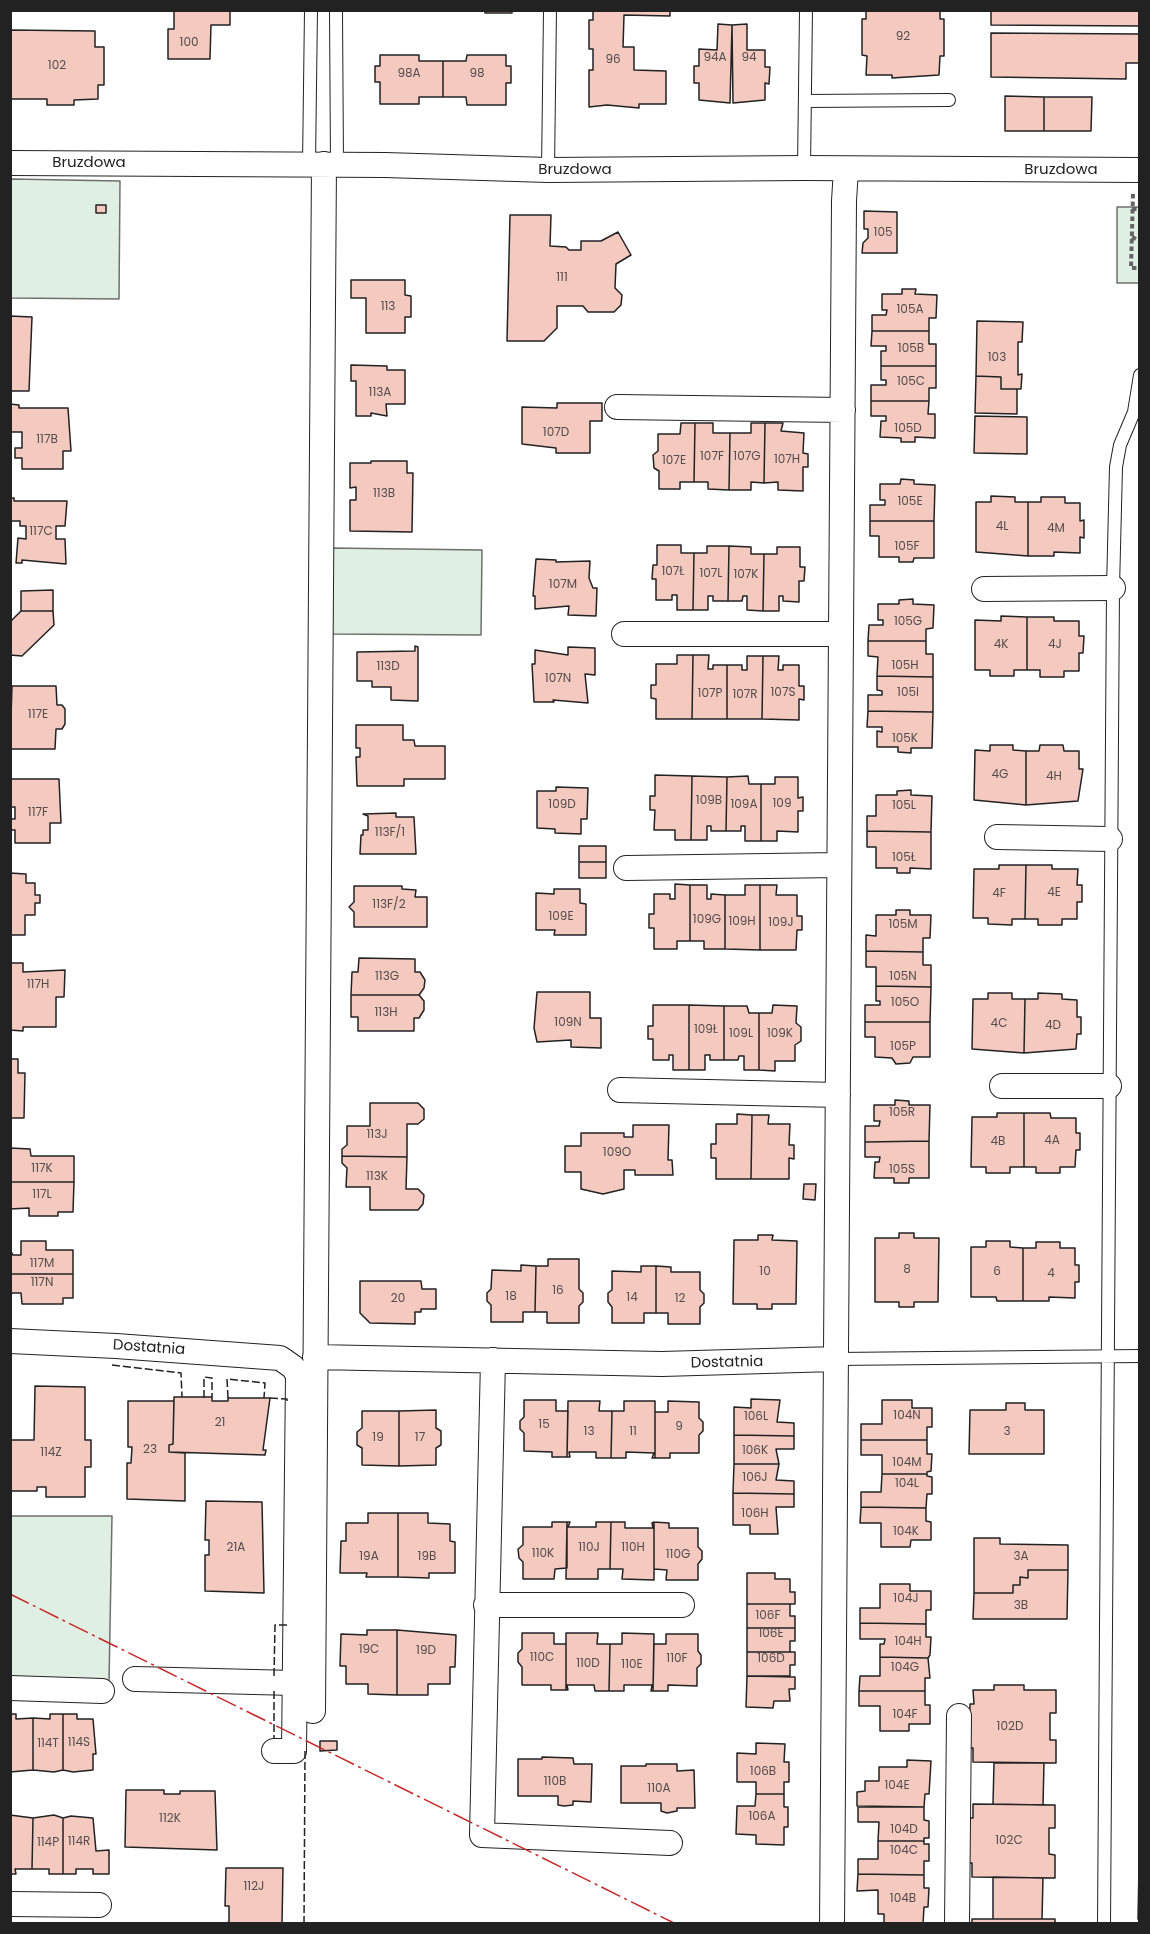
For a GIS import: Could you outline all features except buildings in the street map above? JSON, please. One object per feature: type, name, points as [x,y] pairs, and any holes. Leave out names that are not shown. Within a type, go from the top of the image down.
[{"type":"street","name":"Bruzdowa","points":[[10,163],[323,165],[548,170],[804,168],[1136,180]]},
{"type":"street","points":[[313,1712],[323,165]]},
{"type":"street","points":[[832,1923],[838,865],[846,169]]},
{"type":"street","points":[[617,407],[843,410]]},
{"type":"street","points":[[984,589],[1113,588]]},
{"type":"street","points":[[624,634],[840,634]]},
{"type":"street","points":[[997,837],[1110,839]]},
{"type":"street","points":[[626,868],[838,865]]},
{"type":"street","points":[[1002,1086],[1110,1086]]},
{"type":"street","points":[[620,1089],[838,1095]]},
{"type":"street","name":"Dostatnia","points":[[10,1341],[128,1346],[274,1357],[286,1361],[298,1375],[294,1683]]},
{"type":"street","name":"Dostatnia","points":[[315,1357],[662,1364],[835,1359]]},
{"type":"street","points":[[493,1360],[482,1835],[670,1842]]},
{"type":"street","points":[[486,1605],[682,1605]]},
{"type":"street","points":[[135,1679],[294,1683],[294,1752],[274,1751]]},
{"type":"street","points":[[10,1688],[102,1691]]},
{"type":"street","points":[[957,1923],[959,1716]]},
{"type":"street","points":[[10,1904],[99,1905]]},
{"type":"lane","points":[[311,10],[323,165]]},
{"type":"lane","points":[[323,165],[336,10]]},
{"type":"lane","points":[[548,170],[550,10]]},
{"type":"lane","points":[[804,168],[806,10]]},
{"type":"lane","points":[[805,101],[949,100]]},
{"type":"lane","points":[[1104,1923],[1113,588],[1116,467],[1120,445],[1134,412],[1140,375]]},
{"type":"lane","name":"Dostatnia","points":[[835,1359],[1140,1356]]},
{"type":"path","points":[[1136,180],[1132,209],[1131,268],[1140,268]]},
{"type":"path","points":[[1132,209],[1140,209]]},
{"type":"path","points":[[1132,237],[1140,241]]},
{"type":"green space","points":[[11,179],[120,181],[119,299],[11,298]]},
{"type":"green space","points":[[1117,207],[1139,207],[1139,283],[1117,283]]},
{"type":"green space","points":[[331,548],[482,550],[481,635],[330,634]]},
{"type":"green space","points":[[11,1516],[112,1516],[109,1683],[11,1682]]},
{"type":"fence","points":[[112,1365],[181,1373],[182,1397]]},
{"type":"fence","points":[[204,1398],[204,1377],[212,1378],[212,1397]]},
{"type":"fence","points":[[228,1398],[227,1379],[265,1383],[264,1398]]},
{"type":"fence","points":[[270,1398],[287,1399],[287,1403]]},
{"type":"fence","points":[[274,1676],[275,1625],[287,1625]]},
{"type":"fence","points":[[274,1691],[274,1738]]},
{"type":"fence","points":[[304,1924],[305,1751]]},
{"type":"power","points":[[10,1594],[676,1924]]}]
